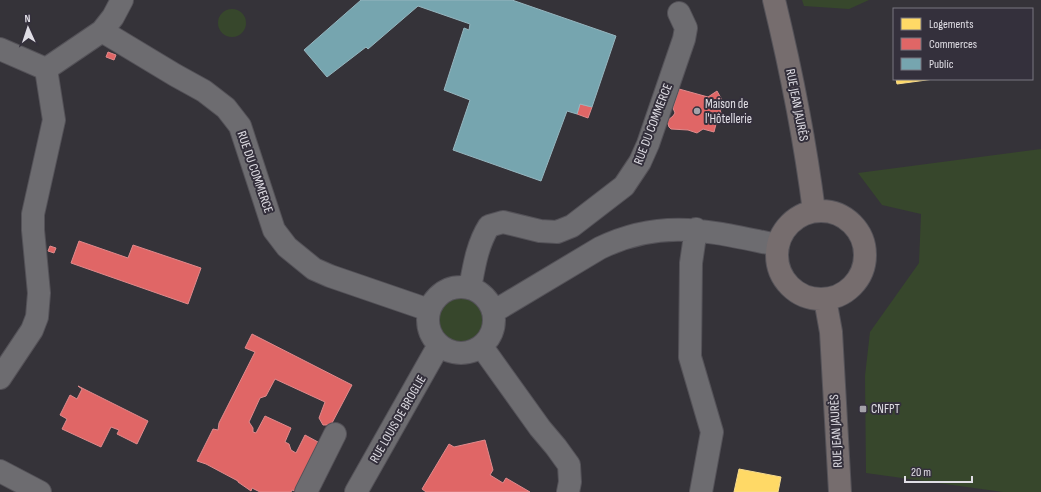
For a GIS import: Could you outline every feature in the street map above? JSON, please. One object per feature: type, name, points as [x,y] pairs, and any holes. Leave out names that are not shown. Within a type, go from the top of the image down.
[{"type":"main road","name":"RUE JEAN JAURÈS","points":[[774,0],[795,95],[810,178],[814,211]]},
{"type":"main road","points":[[814,211],[828,211],[842,215],[853,224],[862,236],[866,249],[865,264],[860,277],[851,288],[839,296],[825,299],[811,298],[798,293],[788,284],[780,272],[777,259],[778,245],[783,233],[791,223],[802,215],[814,211]]},
{"type":"main road","name":"RUE JEAN JAURÈS","points":[[825,299],[831,332],[840,492]]},
{"type":"lane","points":[[46,69],[102,31],[113,17],[122,0]]},
{"type":"lane","name":"RUE DU COMMERCE","points":[[470,288],[479,248],[484,234],[489,226],[503,222],[540,231],[556,232],[572,226],[624,186],[640,162],[648,144],[684,39],[686,28],[679,13]]},
{"type":"lane","name":"RUE DU COMMERCE","points":[[102,31],[204,92],[226,108],[240,126],[274,230],[287,248],[314,269],[330,276],[429,310]]},
{"type":"lane","points":[[0,49],[46,69]]},
{"type":"lane","points":[[0,378],[32,330],[37,317],[39,293],[33,230],[33,214],[54,120],[46,69]]},
{"type":"lane","points":[[493,312],[600,248],[616,240],[653,231],[696,229],[778,245]]},
{"type":"lane","points":[[696,229],[691,263],[690,357],[712,432],[701,492]]},
{"type":"lane","points":[[470,288],[480,293],[488,301],[493,312],[495,324],[489,339],[482,347],[472,352],[460,354],[439,346],[432,336],[428,325],[429,310],[439,295],[448,290],[470,288]]},
{"type":"lane","name":"RUE LOUIS DE BROGLIE","points":[[356,492],[439,346]]},
{"type":"lane","points":[[482,347],[568,465],[570,482],[568,492]]},
{"type":"lane","points":[[306,492],[335,434]]},
{"type":"lane","points":[[0,471],[40,492]]},
{"type":"green space","points":[[802,0],[869,0],[849,9],[804,6]]},
{"type":"green space","points":[[232,9],[242,13],[246,23],[242,33],[232,37],[222,33],[218,23],[222,13]]},
{"type":"green space","points":[[1041,149],[1041,492],[1003,492],[866,473],[865,376],[870,332],[919,263],[921,214],[882,205],[858,173]]},
{"type":"green space","points":[[461,295],[470,297],[479,302],[484,311],[486,320],[484,329],[479,338],[470,343],[461,345],[452,343],[443,338],[438,329],[436,320],[438,311],[443,302],[452,297]]},
{"type":"building: Logements","points":[[896,80],[927,80],[897,84]]},
{"type":"building: Logements","points":[[739,469],[781,477],[778,492],[734,492]]},
{"type":"building: Commerces","points":[[108,52],[116,55],[114,60],[106,57]]},
{"type":"building: Commerces","name":"Maison de l'Hôtellerie","points":[[679,89],[708,97],[717,91],[726,107],[720,110],[723,118],[717,120],[714,132],[703,129],[697,133],[688,130],[671,129],[669,127],[667,121],[675,113],[673,108]]},
{"type":"building: Commerces","points":[[580,104],[592,107],[588,118],[577,114]]},
{"type":"building: Commerces","points":[[79,241],[128,258],[133,245],[201,268],[188,304],[71,263]]},
{"type":"building: Commerces","points":[[50,246],[56,248],[54,253],[48,251]]},
{"type":"building: Commerces","points":[[252,334],[352,385],[332,423],[328,425],[323,425],[319,418],[325,402],[275,379],[266,396],[260,398],[249,422],[253,428],[253,432],[256,433],[265,416],[291,428],[285,442],[289,444],[291,450],[296,453],[305,435],[318,442],[297,492],[292,490],[291,492],[260,492],[252,488],[251,491],[238,481],[206,464],[197,461],[213,429],[218,430],[219,423],[255,352],[245,348]]},
{"type":"building: Commerces","points":[[78,386],[148,421],[137,444],[117,434],[119,430],[111,427],[101,447],[62,429],[67,419],[60,415],[70,395],[77,399],[82,389]]},
{"type":"building: Commerces","points":[[485,440],[493,470],[490,475],[503,483],[506,478],[530,492],[426,492],[422,489],[449,444],[454,447]]},
{"type":"building: Public","points":[[361,0],[512,0],[616,36],[592,107],[580,104],[577,114],[567,111],[541,181],[453,150],[470,100],[444,90],[464,28],[469,30],[470,24],[418,6],[368,49],[366,47],[327,77],[304,50]]},
{"type":"place","name":"Maison de l'Hôtellerie","points":[[697,111]]},
{"type":"place","name":"CNFPT","points":[[863,409]]}]
